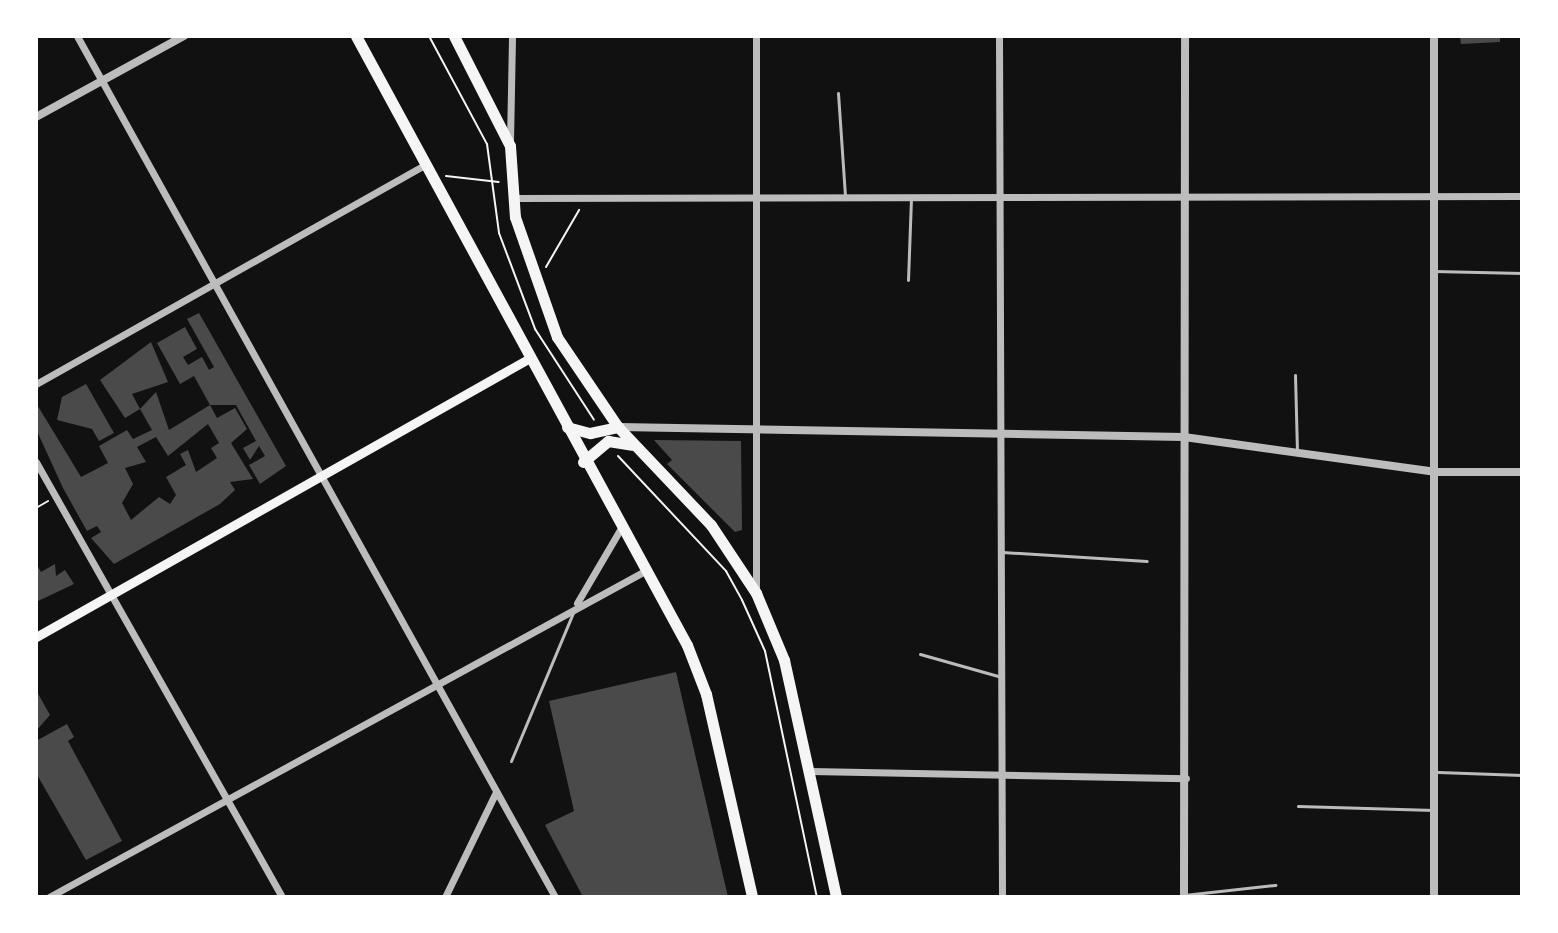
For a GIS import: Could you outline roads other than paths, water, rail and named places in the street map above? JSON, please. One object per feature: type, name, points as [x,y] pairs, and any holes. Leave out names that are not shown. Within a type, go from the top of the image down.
[{"type":"main road","points":[[356,36],[583,462],[645,571],[706,694],[752,897]]},
{"type":"main road","points":[[454,36],[510,146],[513,198],[535,286],[557,337],[618,427],[711,525],[756,593],[784,660],[811,771],[836,897]]},
{"type":"main road","points":[[36,637],[530,358]]},
{"type":"main road","points":[[567,427],[590,433],[618,427]]},
{"type":"main road","points":[[583,462],[608,441],[632,445]]},
{"type":"street","points":[[77,36],[319,477],[555,897]]},
{"type":"street","points":[[36,117],[184,36]]},
{"type":"street","points":[[510,146],[512,36]]},
{"type":"street","points":[[756,36],[756,593]]},
{"type":"street","points":[[999,36],[1002,897]]},
{"type":"street","points":[[1184,896],[1185,36]]},
{"type":"street","points":[[1434,36],[1434,897]]},
{"type":"street","points":[[36,384],[213,281],[428,169]]},
{"type":"street","points":[[513,198],[1522,196]]},
{"type":"street","points":[[618,427],[1184,437],[1297,450],[1435,472],[1522,472]]},
{"type":"street","points":[[36,462],[229,797],[282,897]]},
{"type":"street","points":[[576,605],[621,528]]},
{"type":"street","points":[[49,897],[435,682],[645,571]]},
{"type":"street","points":[[811,771],[1003,777],[1186,778]]},
{"type":"street","points":[[445,897],[496,792]]},
{"type":"lane","points":[[838,93],[845,197]]},
{"type":"lane","points":[[908,280],[911,197]]},
{"type":"lane","points":[[1434,271],[1522,273]]},
{"type":"lane","points":[[1295,375],[1297,450]]},
{"type":"lane","points":[[1002,552],[1147,561]]},
{"type":"lane","points":[[511,761],[576,605]]},
{"type":"lane","points":[[920,654],[1002,677]]},
{"type":"lane","points":[[1434,772],[1522,775]]},
{"type":"lane","points":[[1298,806],[1434,810]]},
{"type":"lane","points":[[1184,896],[1275,885]]}]
